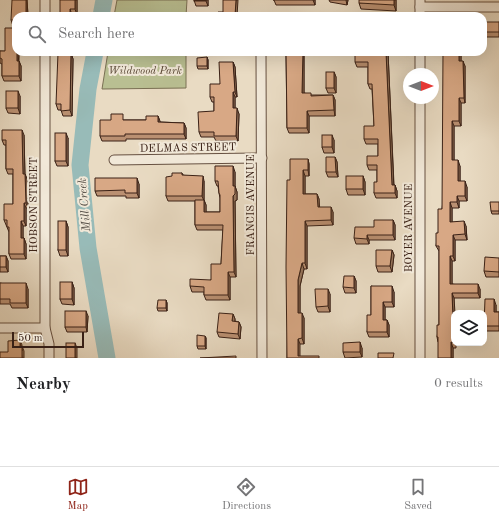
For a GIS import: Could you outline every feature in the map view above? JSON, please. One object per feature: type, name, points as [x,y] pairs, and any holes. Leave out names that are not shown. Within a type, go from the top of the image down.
[{"type":"street","points":[[45,0],[45,12]]},
{"type":"street","points":[[420,8],[499,7]]},
{"type":"street","name":"HOBSON STREET","points":[[45,56],[45,328],[49,344],[49,358]]},
{"type":"street","name":"FRANCIS AVENUE","points":[[261,56],[262,358]]},
{"type":"street","points":[[420,56],[420,68]]},
{"type":"street","name":"BOYER AVENUE","points":[[420,104],[420,358]]},
{"type":"street","name":"DELMAS STREET","points":[[114,160],[262,158]]},
{"type":"street","points":[[0,328],[45,328]]},
{"type":"green space","points":[[117,0],[187,0],[186,12],[115,12]]},
{"type":"green space","name":"Wildwood Park","points":[[107,56],[186,56],[186,88],[102,89]]},
{"type":"building","points":[[12,0],[26,0],[26,12],[12,12],[11,20]]},
{"type":"building","points":[[60,0],[75,0],[75,9],[70,9],[70,12],[60,12]]},
{"type":"building","points":[[206,0],[206,1],[194,1]]},
{"type":"building","points":[[223,0],[236,0],[235,12],[223,12]]},
{"type":"building","points":[[359,0],[394,0],[394,5],[359,3]]},
{"type":"building","points":[[487,22],[499,22],[499,32],[487,32]]},
{"type":"building","points":[[5,28],[12,28],[12,56],[17,56],[17,61],[19,61],[19,76],[2,76],[2,59],[0,58],[0,51],[5,51]]},
{"type":"building","points":[[58,56],[71,56],[70,110],[61,111],[61,104],[56,104]]},
{"type":"building","points":[[286,56],[303,56],[302,93],[311,93],[311,96],[333,95],[334,110],[307,111],[307,128],[287,128]]},
{"type":"building","points":[[355,56],[386,56],[392,185],[395,185],[395,193],[374,193],[374,182],[377,182],[377,165],[367,165],[367,156],[378,156],[378,139],[364,139],[364,126],[374,126],[372,84],[368,84],[368,62],[355,62]]},
{"type":"building","points":[[443,56],[459,56],[459,61],[463,61],[464,98],[459,98],[459,121],[452,121],[452,160],[458,160],[458,181],[465,181],[465,196],[457,196],[457,202],[450,202],[450,222],[464,221],[465,234],[453,235],[453,256],[450,256],[450,284],[478,284],[478,293],[452,293],[451,358],[438,358],[437,325],[439,325],[439,246],[436,246],[436,233],[438,233],[438,209],[442,209]]},
{"type":"building","points":[[207,57],[207,66],[197,66],[197,58]]},
{"type":"building","points":[[219,62],[233,62],[235,92],[233,92],[233,108],[237,108],[236,136],[214,136],[214,132],[199,132],[198,112],[214,111],[214,97],[210,97],[210,84],[220,84]]},
{"type":"building","points":[[326,72],[334,72],[334,88],[326,88]]},
{"type":"building","points":[[6,91],[18,91],[18,108],[6,108]]},
{"type":"building","points":[[111,114],[123,114],[123,120],[146,120],[146,116],[158,116],[158,122],[184,123],[184,134],[125,134],[125,136],[100,136],[100,120],[111,120]]},
{"type":"building","points":[[2,130],[22,130],[23,174],[25,174],[26,203],[24,203],[24,221],[21,221],[21,238],[24,238],[24,254],[9,254],[9,227],[7,227],[7,220],[4,220],[4,204],[13,204],[13,169],[6,169],[6,140],[2,140]]},
{"type":"building","points":[[55,133],[66,133],[66,161],[55,161]]},
{"type":"building","points":[[322,135],[332,135],[332,147],[322,147]]},
{"type":"building","points":[[326,157],[335,157],[336,172],[326,172]]},
{"type":"building","points":[[290,159],[308,159],[308,170],[303,170],[303,194],[317,194],[318,207],[331,207],[331,220],[305,221],[305,263],[302,263],[298,280],[298,313],[302,313],[302,338],[298,339],[298,356],[319,356],[319,358],[287,358],[287,180],[290,180]]},
{"type":"building","points":[[215,166],[233,166],[233,186],[235,186],[235,194],[233,196],[234,272],[228,272],[228,295],[204,295],[204,287],[190,286],[190,279],[211,280],[211,264],[221,264],[223,225],[195,225],[195,200],[204,200],[204,212],[220,212],[220,195],[218,181],[215,181]]},
{"type":"building","points":[[172,173],[203,176],[202,196],[166,196],[166,177],[172,176]]},
{"type":"building","points":[[346,176],[363,176],[363,189],[346,189]]},
{"type":"building","points":[[95,178],[137,178],[137,193],[125,193],[125,190],[95,191]]},
{"type":"building","points":[[490,202],[499,202],[499,211],[491,211]]},
{"type":"building","points":[[374,220],[393,220],[393,235],[367,235],[367,239],[354,238],[355,227],[374,227]]},
{"type":"building","points":[[58,221],[66,221],[66,250],[58,250]]},
{"type":"building","points":[[376,250],[392,250],[390,266],[376,266]]},
{"type":"building","points":[[0,256],[6,256],[6,267],[0,267]]},
{"type":"building","points":[[485,257],[499,258],[499,272],[484,271]]},
{"type":"building","points":[[344,276],[354,276],[354,288],[343,287]]},
{"type":"building","points":[[60,282],[72,282],[72,299],[60,299]]},
{"type":"building","points":[[0,283],[26,283],[26,303],[10,303],[10,299],[0,299]]},
{"type":"building","points":[[371,286],[392,286],[392,302],[383,302],[383,320],[387,320],[387,332],[367,332],[367,315],[371,315]]},
{"type":"building","points":[[315,289],[328,289],[328,306],[316,307]]},
{"type":"building","points":[[485,299],[494,299],[494,312],[499,312],[499,326],[487,326],[487,310],[485,310]]},
{"type":"building","points":[[158,300],[166,300],[166,308],[157,308]]},
{"type":"building","points":[[65,311],[86,311],[86,327],[65,327]]},
{"type":"building","points":[[219,313],[233,314],[232,321],[239,322],[238,334],[217,332]]},
{"type":"building","points":[[197,335],[205,336],[205,346],[197,346]]},
{"type":"building","points":[[20,340],[20,346],[22,346],[22,358],[0,358],[0,352],[8,352],[8,341]]},
{"type":"building","points":[[360,342],[360,352],[343,352],[343,343]]},
{"type":"building","points":[[66,343],[75,343],[75,358],[66,358]]},
{"type":"building","points":[[378,353],[394,353],[393,358],[378,358]]},
{"type":"building","points":[[236,356],[236,358],[200,358]]},
{"type":"waterway","name":"Mill Creek","points":[[102,12],[104,0]]},
{"type":"waterway","name":"Mill Creek","points":[[94,56],[88,89],[80,165],[88,248],[107,358]]}]
